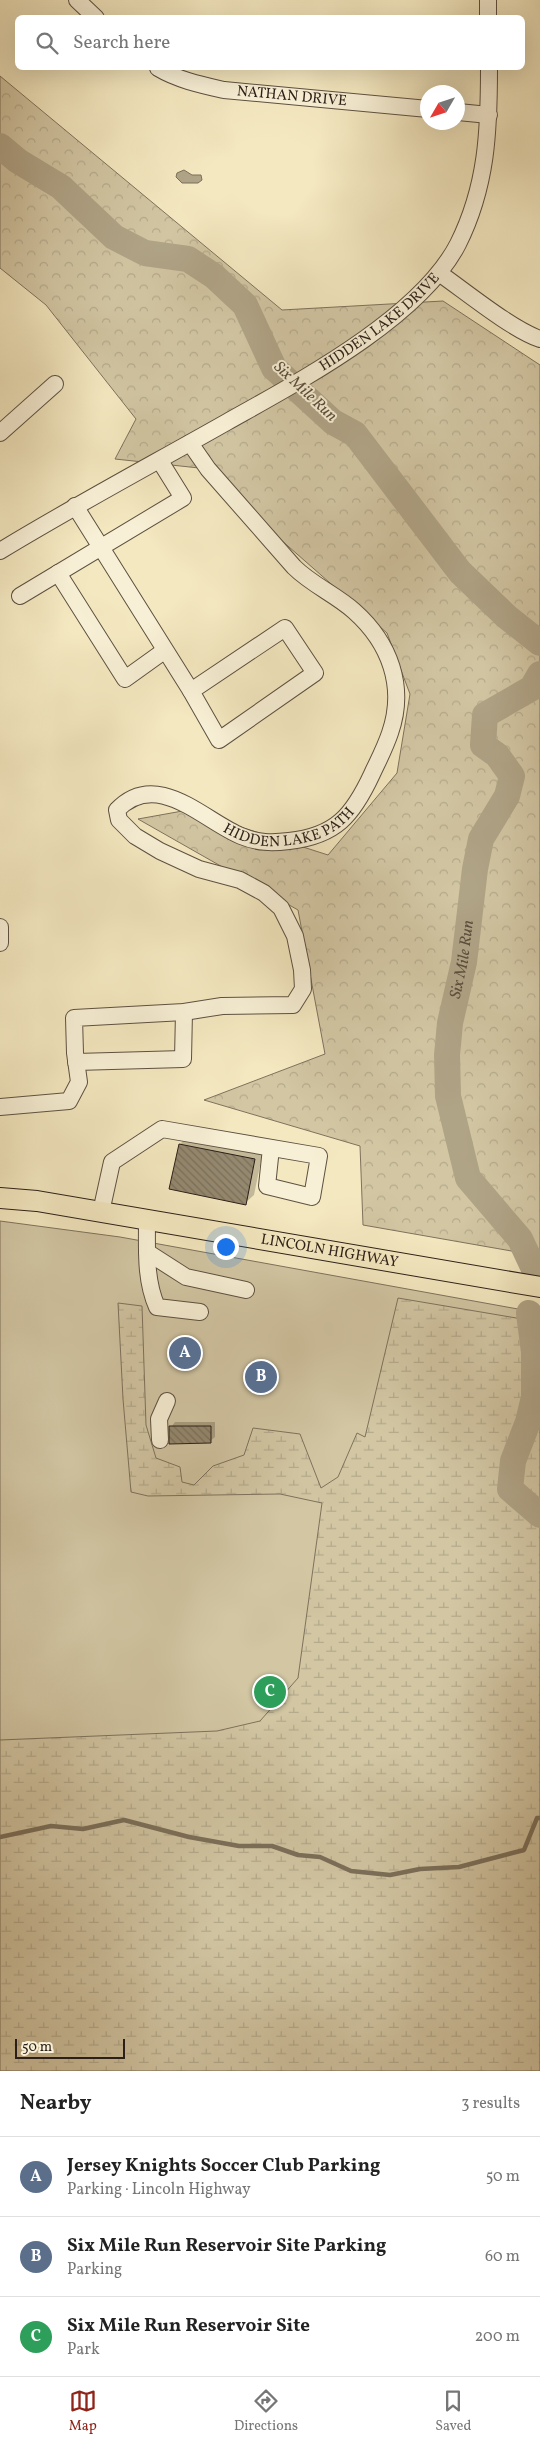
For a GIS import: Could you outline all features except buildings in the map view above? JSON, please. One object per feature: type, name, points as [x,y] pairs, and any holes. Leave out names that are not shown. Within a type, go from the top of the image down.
[{"type":"main road","name":"LINCOLN HIGHWAY","points":[[0,1198],[37,1201],[540,1288]]},
{"type":"street","points":[[77,0],[93,15]]},
{"type":"street","points":[[488,0],[488,15]]},
{"type":"street","name":"NATHAN DRIVE","points":[[162,70],[196,83],[224,90],[420,109]]},
{"type":"street","name":"HIDDEN LAKE DRIVE","points":[[0,551],[75,506],[270,398],[319,368],[392,318],[439,273],[457,245],[476,202],[486,160],[489,70]]},
{"type":"street","points":[[465,113],[489,115]]},
{"type":"street","points":[[439,273],[494,312],[540,339]]},
{"type":"street","points":[[0,432],[55,384]]},
{"type":"street","name":"HIDDEN LAKE PATH","points":[[184,1012],[222,1006],[293,1005],[303,989],[302,970],[295,936],[281,908],[264,893],[240,880],[199,869],[143,840],[119,820],[117,810],[124,802],[144,796],[161,794],[198,810],[240,836],[266,844],[296,840],[325,833],[347,818],[360,799],[386,746],[397,714],[391,660],[371,629],[354,611],[307,580],[294,567],[208,469],[190,443]]},
{"type":"street","points":[[20,596],[183,498],[160,460]]},
{"type":"street","points":[[75,506],[191,691],[219,740],[315,673],[285,628],[191,691]]},
{"type":"street","points":[[58,573],[124,679],[164,650]]},
{"type":"street","points":[[0,927],[0,942]]},
{"type":"street","points":[[0,1107],[69,1101],[79,1082],[76,1062],[74,1018],[184,1012],[183,1059],[76,1062]]},
{"type":"street","points":[[101,1212],[112,1162],[162,1129],[271,1148]]},
{"type":"street","points":[[147,1221],[147,1266],[152,1296],[157,1307],[200,1312]]},
{"type":"street","points":[[147,1252],[186,1278],[246,1290]]},
{"type":"street","points":[[160,1440],[159,1419],[167,1401]]},
{"type":"green space","points":[[0,76],[282,310],[443,301],[540,365],[540,1256],[363,1225],[360,1146],[204,1100],[325,1054],[298,910],[138,819],[188,810],[328,855],[397,773],[410,694],[387,633],[199,468],[115,459],[136,419],[46,305],[0,268]]},
{"type":"green space","points":[[0,1221],[120,1237],[540,1313],[540,2071],[0,2071]]},
{"type":"green space","points":[[398,1298],[540,1322],[540,2071],[0,2071],[0,1740],[217,1731],[260,1721],[298,1678],[322,1503],[280,1494],[148,1496],[131,1492],[123,1399],[118,1303],[142,1306],[146,1425],[156,1458],[180,1467],[182,1482],[194,1485],[213,1466],[244,1455],[253,1428],[300,1434],[321,1488],[338,1477],[357,1433],[365,1437]]},
{"type":"shaded area","points":[[184,170],[192,175],[201,175],[202,180],[198,183],[182,183],[176,177],[177,173]]},
{"type":"waterway","name":"Six Mile Run","points":[[0,146],[18,161],[61,187],[114,237],[145,253],[188,259],[214,276],[245,305],[274,368],[333,422],[355,434],[460,572],[507,617],[540,643]]},
{"type":"waterway","name":"Six Mile Run","points":[[535,1271],[520,1239],[468,1178],[448,1096],[447,1055],[450,1023],[464,962],[475,869],[481,839],[507,796],[512,776],[497,755],[483,745],[485,715],[532,688],[540,674]]},
{"type":"waterway","name":"Six Mile Run","points":[[529,1313],[534,1352],[534,1397],[528,1422],[513,1461],[510,1489],[540,1515]]},
{"type":"waterway","points":[[0,1837],[51,1826],[83,1829],[124,1820],[189,1837],[239,1846],[272,1846],[298,1855],[320,1857],[351,1871],[390,1875],[420,1869],[459,1867],[524,1850],[537,1818],[540,1818]]},
{"type":"place","name":"Jersey Knights Soccer Club Parking","points":[[185,1353]]},
{"type":"place","name":"Six Mile Run Reservoir Site Parking","points":[[261,1377]]},
{"type":"place","name":"Six Mile Run Reservoir Site","points":[[270,1692]]}]
